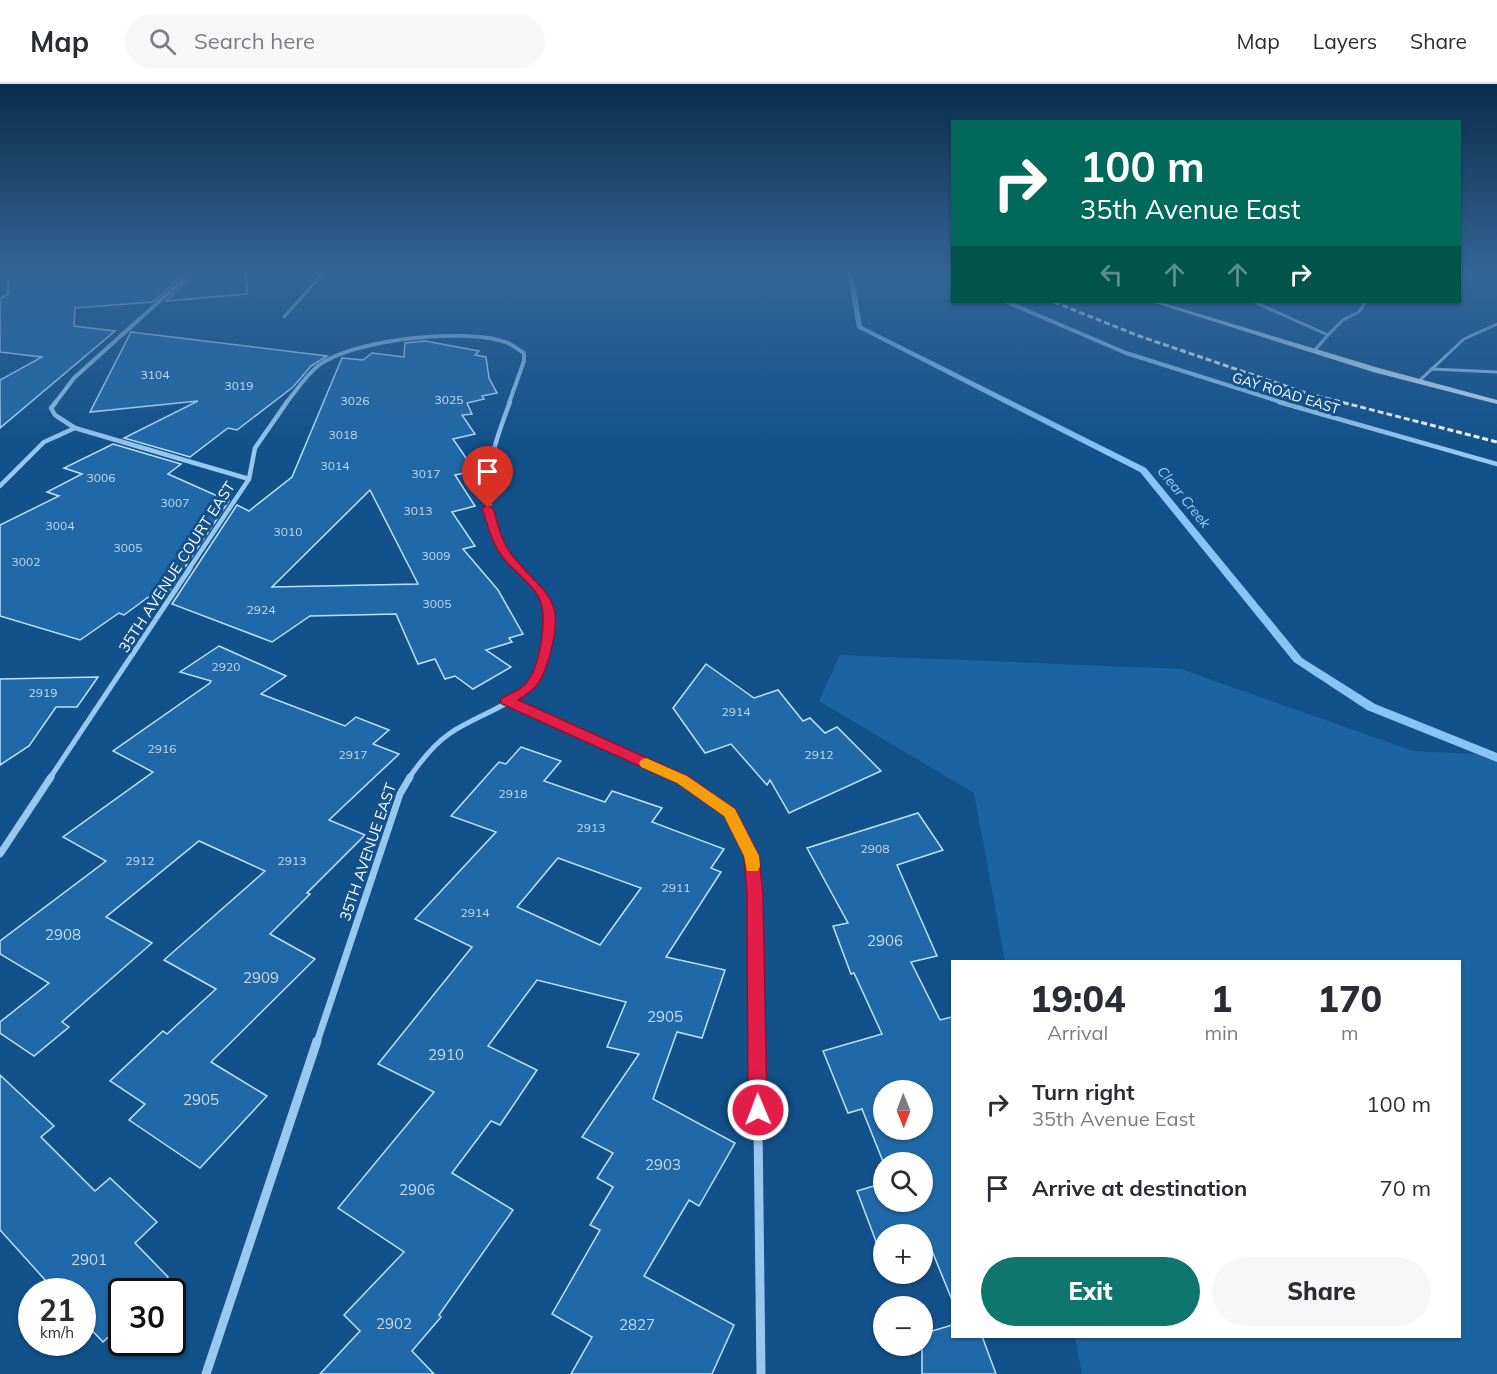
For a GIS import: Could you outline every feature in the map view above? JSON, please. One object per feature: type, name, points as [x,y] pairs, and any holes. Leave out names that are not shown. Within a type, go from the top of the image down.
[{"type":"main road","points":[[1250,331],[1497,402]]},
{"type":"street","points":[[126,331],[74,378],[57,398],[51,408],[55,415],[75,428],[249,479]]},
{"type":"street","name":"GAY ROAD EAST","points":[[1074,331],[1251,395],[1497,464]]},
{"type":"street","name":"35TH AVENUE COURT EAST","points":[[0,854],[249,479],[254,449],[313,370],[335,356],[366,346],[437,336]]},
{"type":"street","name":"35TH AVENUE EAST","points":[[207,1374],[400,794],[412,772],[429,750],[450,734],[530,687],[549,637],[550,618],[544,595],[507,555],[497,538],[488,508],[490,466],[503,420],[523,367],[524,353],[519,348],[499,340],[437,336]]},
{"type":"street","points":[[0,486],[44,442],[75,428]]},
{"type":"street","points":[[507,701],[682,779],[711,797],[730,813],[752,856],[755,894],[761,1374]]},
{"type":"lane","points":[[1319,331],[1328,335]]},
{"type":"lane","points":[[1314,351],[1332,331]]},
{"type":"lane","points":[[1419,381],[1469,335],[1476,331]]},
{"type":"lane","points":[[1431,369],[1497,372]]},
{"type":"shaded area","points":[[840,655],[1181,669],[1413,751],[1497,755],[1497,1374],[1082,1374],[1075,1338],[1461,1338],[1461,960],[1005,960],[974,793],[819,701]]},
{"type":"building","points":[[0,331],[115,331],[0,428],[0,380],[42,357],[0,352]]},
{"type":"building","points":[[131,332],[327,356],[311,366],[293,387],[237,430],[228,428],[190,457],[124,438],[198,401],[90,412]]},
{"type":"building","points":[[425,341],[479,351],[475,355],[486,357],[489,378],[497,393],[482,396],[484,399],[467,403],[472,414],[462,415],[475,434],[453,439],[475,471],[455,475],[475,506],[452,512],[475,546],[463,549],[498,590],[523,634],[509,638],[512,642],[486,650],[511,667],[473,689],[455,676],[445,679],[435,659],[418,664],[396,614],[310,616],[272,642],[172,604],[237,505],[249,511],[292,477],[342,358],[363,360],[372,353],[404,357],[405,343]],"holes":[[[370,490],[418,584],[272,587]]]},
{"type":"building","points":[[113,444],[181,464],[168,474],[229,501],[163,600],[151,595],[124,615],[119,613],[80,640],[0,616],[0,525],[59,496],[47,492],[82,474],[64,468]]},
{"type":"building","points":[[219,646],[286,676],[261,694],[345,726],[356,717],[389,730],[373,744],[399,754],[329,820],[365,835],[270,934],[315,959],[211,1062],[267,1096],[200,1168],[129,1120],[145,1104],[110,1081],[163,1031],[167,1034],[216,989],[164,960],[265,871],[199,841],[106,917],[152,943],[62,1022],[69,1027],[34,1056],[0,1033],[0,1022],[49,983],[0,954],[0,941],[106,861],[63,837],[153,772],[113,751],[210,683],[211,681],[180,672]]},
{"type":"building","points":[[706,664],[754,698],[778,690],[803,721],[810,718],[825,733],[837,727],[881,771],[789,813],[770,780],[767,785],[731,744],[705,753],[673,708]]},
{"type":"building","points":[[98,677],[77,707],[56,707],[29,746],[0,765],[0,679]]},
{"type":"building","points":[[521,747],[561,761],[544,781],[605,802],[612,791],[662,808],[652,822],[724,849],[711,868],[721,872],[666,957],[725,970],[702,1038],[677,1032],[653,1099],[735,1143],[699,1206],[689,1200],[644,1276],[734,1325],[712,1374],[571,1374],[592,1337],[552,1314],[600,1230],[590,1225],[613,1187],[597,1178],[613,1153],[582,1137],[639,1054],[607,1047],[626,1002],[537,980],[488,1046],[537,1070],[500,1125],[491,1121],[452,1173],[513,1210],[439,1315],[441,1317],[412,1351],[434,1374],[320,1374],[360,1331],[344,1315],[404,1252],[338,1208],[434,1092],[378,1064],[472,947],[415,919],[496,832],[451,816],[499,762],[506,764]],"holes":[[[558,858],[641,888],[600,945],[517,907]]]},
{"type":"building","points":[[918,813],[943,850],[897,865],[937,956],[911,962],[940,1020],[951,1017],[951,1298],[933,1253],[933,1224],[873,1224],[873,1233],[857,1191],[873,1186],[873,1212],[933,1212],[933,1152],[879,1152],[874,1140],[933,1140],[933,1080],[873,1080],[873,1136],[862,1109],[848,1113],[823,1051],[882,1034],[854,973],[851,974],[833,926],[848,923],[807,848]]},
{"type":"building","points":[[0,1075],[54,1126],[41,1137],[95,1191],[110,1178],[157,1222],[135,1243],[168,1277],[108,1278],[108,1337],[103,1342],[96,1335],[96,1278],[43,1278],[0,1230]]},
{"type":"building","points":[[951,1325],[951,1338],[983,1338],[996,1374],[922,1374],[922,1356],[933,1356],[933,1331]]},
{"type":"waterway","name":"Clear Creek","points":[[867,331],[1143,470],[1298,660],[1371,707],[1497,758]]},
{"type":"railway","points":[[1127,331],[1306,393],[1497,442]]},
{"type":"slow traffic","points":[[646,763],[682,779],[711,797],[730,813],[752,856],[753,866]]},
{"type":"route","points":[[488,508],[497,538],[507,555],[544,595],[550,618],[549,637],[538,673],[530,687],[507,701],[682,779],[711,797],[730,813],[752,856],[755,894],[758,1110]]}]
